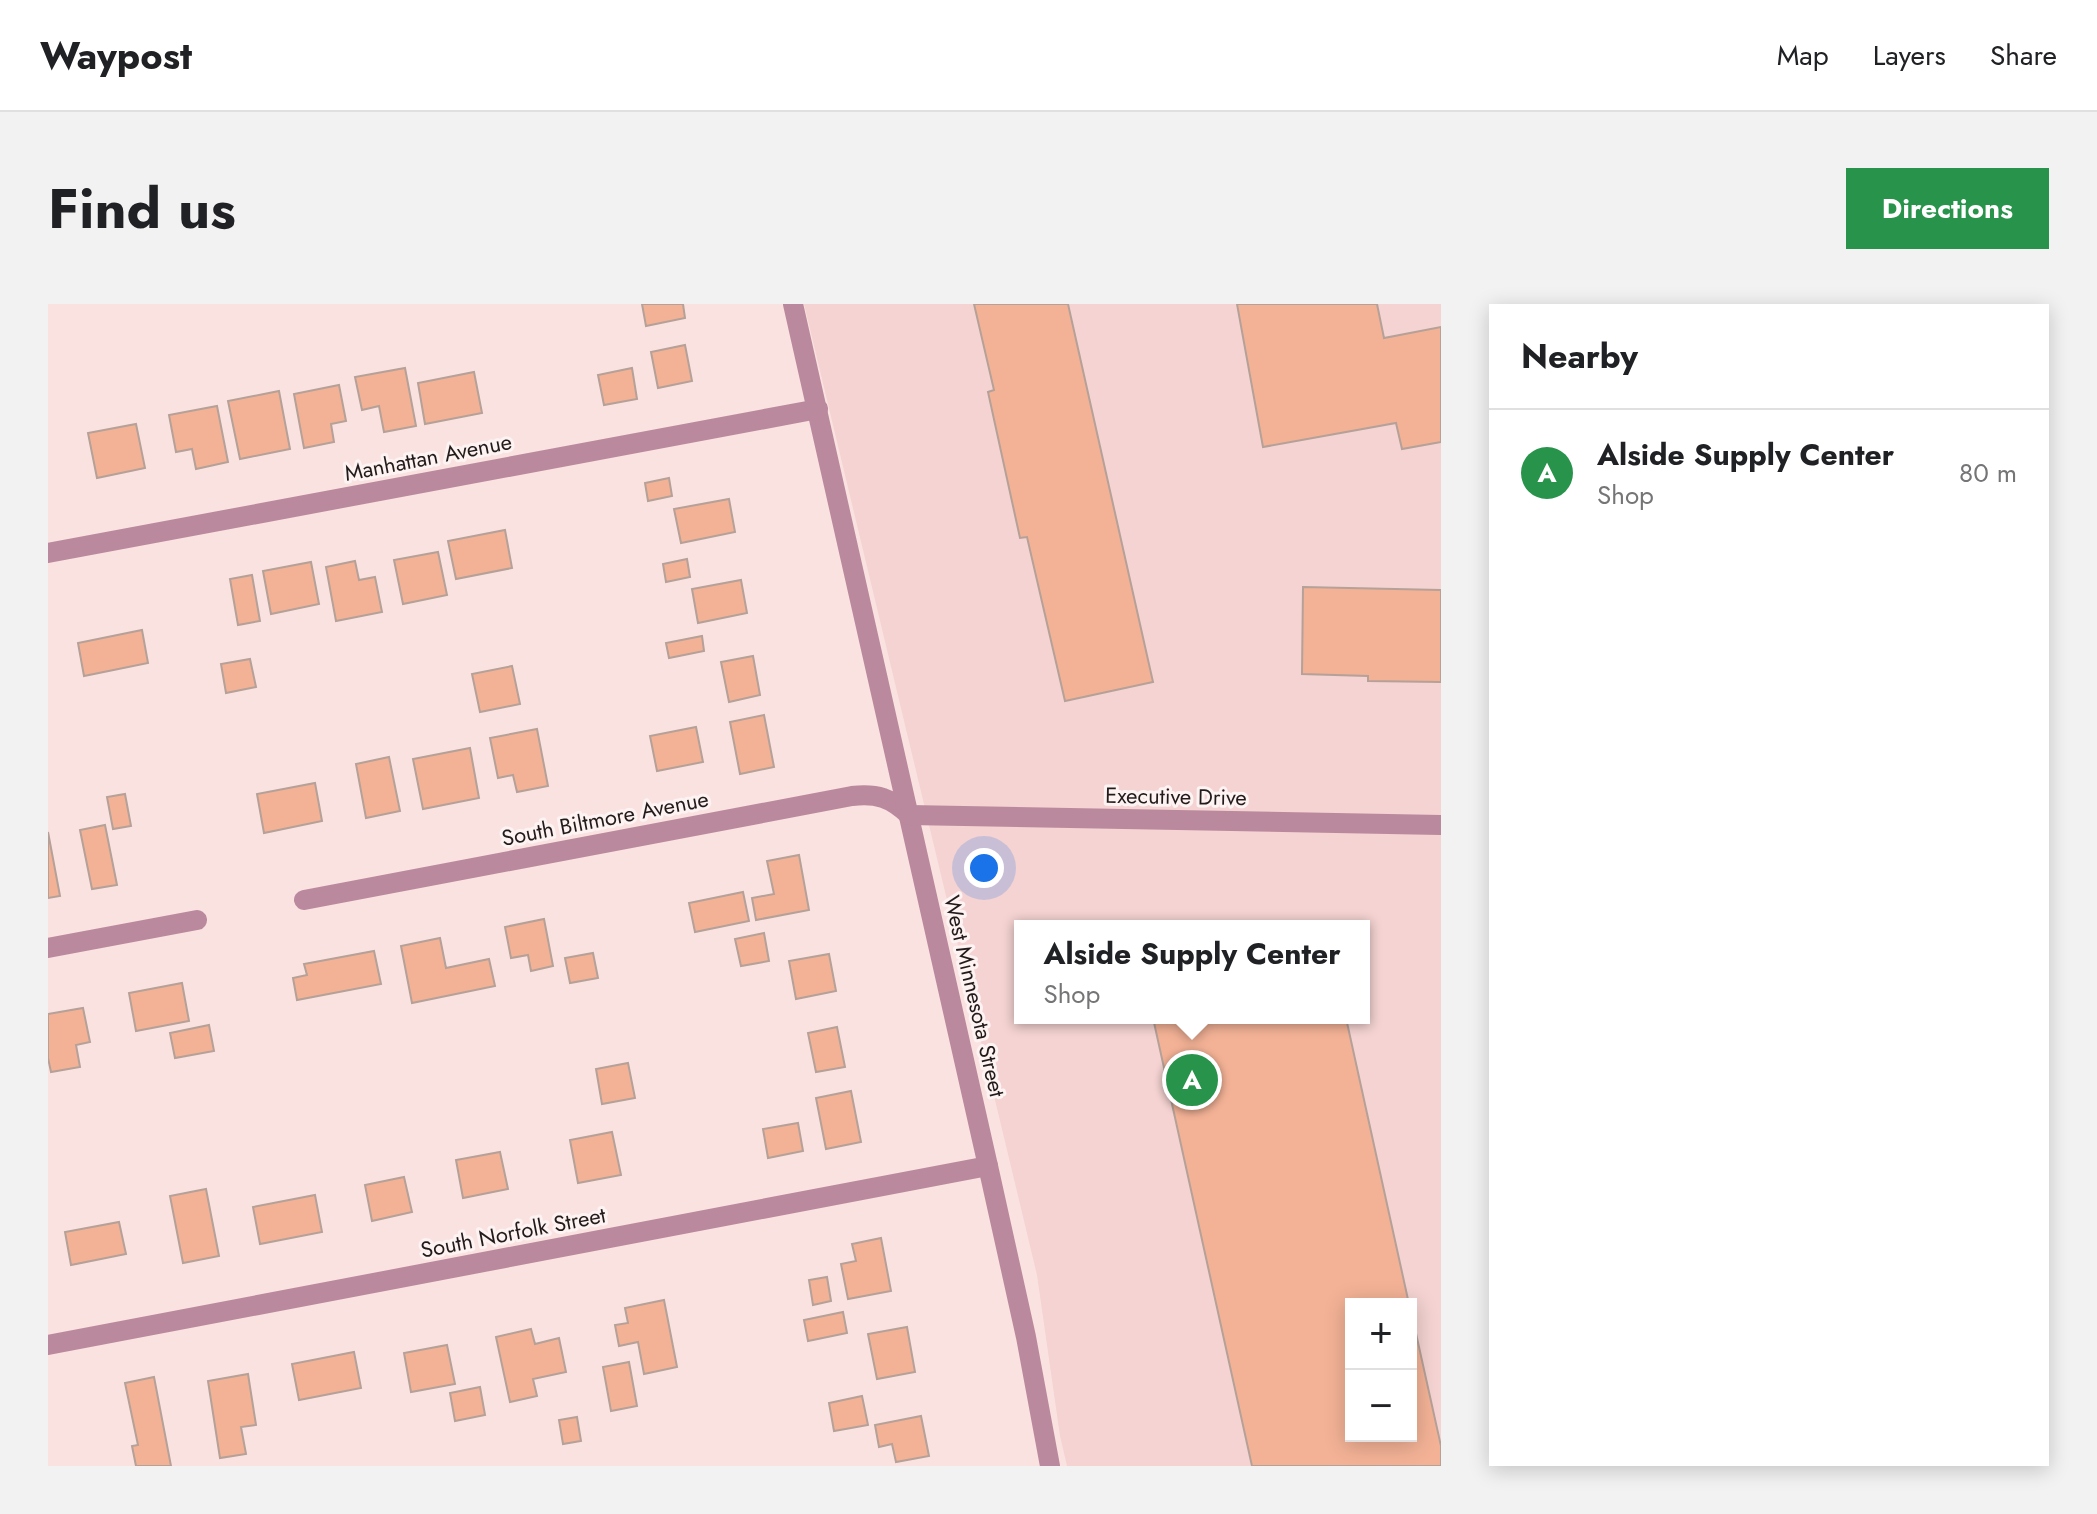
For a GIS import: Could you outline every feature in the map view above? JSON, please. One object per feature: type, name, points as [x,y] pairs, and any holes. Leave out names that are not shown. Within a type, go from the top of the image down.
[{"type":"street","name":"West Minnesota Street","points":[[793,304],[1026,1337],[1050,1466]]},
{"type":"street","name":"Manhattan Avenue","points":[[48,553],[818,409]]},
{"type":"street","name":"South Biltmore Avenue","points":[[304,900],[857,795],[882,795],[896,802],[909,815]]},
{"type":"street","name":"Executive Drive","points":[[909,815],[1441,825]]},
{"type":"street","points":[[48,948],[197,920]]},
{"type":"street","name":"South Norfolk Street","points":[[48,1345],[988,1166]]},
{"type":"shaded area","points":[[804,304],[1441,304],[1441,1466],[1067,1466],[1037,1275]]},
{"type":"building","points":[[642,304],[683,304],[685,318],[646,326]]},
{"type":"building","points":[[974,304],[1068,304],[1153,682],[1065,701],[1027,537],[1020,538],[988,392],[994,390]]},
{"type":"building","points":[[1237,304],[1377,304],[1384,338],[1441,327],[1441,442],[1402,449],[1396,423],[1263,447]]},
{"type":"building","points":[[685,345],[692,381],[658,388],[651,352]]},
{"type":"building","points":[[405,368],[416,426],[384,432],[379,406],[362,410],[355,377]]},
{"type":"building","points":[[632,368],[637,399],[604,405],[598,375]]},
{"type":"building","points":[[474,372],[482,413],[425,424],[418,383]]},
{"type":"building","points":[[339,385],[346,421],[331,424],[334,442],[304,448],[294,394]]},
{"type":"building","points":[[279,391],[290,449],[240,459],[228,401]]},
{"type":"building","points":[[217,406],[228,462],[196,469],[192,449],[176,452],[169,415]]},
{"type":"building","points":[[136,424],[145,468],[97,478],[88,433]]},
{"type":"building","points":[[669,478],[672,496],[648,501],[645,483]]},
{"type":"building","points":[[729,499],[735,532],[681,543],[674,509]]},
{"type":"building","points":[[505,530],[512,568],[456,579],[448,541]]},
{"type":"building","points":[[438,552],[447,595],[403,604],[394,560]]},
{"type":"building","points":[[687,559],[690,577],[666,582],[663,564]]},
{"type":"building","points":[[355,561],[359,580],[375,577],[382,612],[336,621],[326,567]]},
{"type":"building","points":[[311,562],[319,604],[271,614],[263,571]]},
{"type":"building","points":[[252,575],[260,621],[238,625],[230,579]]},
{"type":"building","points":[[741,580],[747,613],[698,623],[692,589]]},
{"type":"building","points":[[1303,587],[1441,590],[1441,682],[1368,681],[1368,676],[1302,674]]},
{"type":"building","points":[[142,630],[148,663],[84,676],[78,643]]},
{"type":"building","points":[[702,636],[704,651],[669,658],[666,643]]},
{"type":"building","points":[[753,656],[760,695],[729,702],[721,662]]},
{"type":"building","points":[[250,659],[256,687],[226,693],[221,664]]},
{"type":"building","points":[[512,666],[520,704],[480,712],[472,674]]},
{"type":"building","points":[[764,715],[774,767],[740,774],[730,722]]},
{"type":"building","points":[[696,727],[703,762],[657,771],[650,736]]},
{"type":"building","points":[[537,729],[548,786],[517,792],[513,775],[498,778],[490,738]]},
{"type":"building","points":[[470,748],[479,798],[423,809],[413,759]]},
{"type":"building","points":[[389,757],[400,811],[366,818],[356,764]]},
{"type":"building","points":[[315,783],[322,821],[264,833],[257,794]]},
{"type":"building","points":[[125,794],[131,826],[113,829],[107,797]]},
{"type":"building","points":[[105,825],[117,885],[92,889],[80,830]]},
{"type":"building","points":[[48,832],[60,896],[48,898]]},
{"type":"building","points":[[799,855],[809,910],[756,920],[752,898],[774,894],[767,861]]},
{"type":"building","points":[[743,892],[749,921],[695,932],[689,903]]},
{"type":"building","points":[[544,919],[553,966],[531,971],[528,955],[511,958],[505,927]]},
{"type":"building","points":[[764,933],[769,961],[741,966],[735,939]]},
{"type":"building","points":[[440,938],[446,968],[489,959],[495,986],[412,1003],[401,946]]},
{"type":"building","points":[[374,951],[381,984],[297,1000],[293,978],[307,975],[304,964]]},
{"type":"building","points":[[593,953],[598,978],[570,983],[565,958]]},
{"type":"building","points":[[829,954],[836,991],[796,999],[789,961]]},
{"type":"building","points":[[182,983],[189,1021],[136,1031],[129,993]]},
{"type":"building","points":[[83,1008],[90,1042],[76,1045],[80,1067],[51,1072],[48,1014]]},
{"type":"building","points":[[1154,1024],[1347,1024],[1408,1298],[1345,1298],[1345,1442],[1417,1442],[1417,1338],[1441,1446],[1441,1466],[1252,1466]]},
{"type":"building","points":[[209,1025],[214,1051],[175,1058],[170,1033]]},
{"type":"building","points":[[837,1027],[845,1067],[816,1072],[808,1033]]},
{"type":"building","points":[[628,1063],[635,1098],[602,1104],[596,1069]]},
{"type":"building","points":[[851,1091],[861,1142],[826,1149],[816,1098]]},
{"type":"building","points":[[798,1123],[803,1151],[768,1158],[763,1129]]},
{"type":"building","points":[[612,1132],[621,1175],[578,1183],[570,1140]]},
{"type":"building","points":[[500,1152],[508,1189],[463,1198],[456,1160]]},
{"type":"building","points":[[404,1177],[412,1212],[372,1221],[365,1185]]},
{"type":"building","points":[[206,1189],[219,1256],[183,1263],[170,1196]]},
{"type":"building","points":[[315,1195],[322,1232],[260,1244],[253,1207]]},
{"type":"building","points":[[119,1222],[126,1254],[71,1265],[65,1232]]},
{"type":"building","points":[[881,1238],[891,1291],[848,1299],[841,1264],[856,1261],[852,1244]]},
{"type":"building","points":[[827,1277],[831,1301],[813,1305],[809,1280]]},
{"type":"building","points":[[664,1300],[677,1367],[644,1374],[638,1342],[619,1346],[615,1325],[628,1323],[625,1308]]},
{"type":"building","points":[[843,1312],[847,1333],[808,1341],[804,1320]]},
{"type":"building","points":[[907,1327],[915,1372],[877,1379],[868,1334]]},
{"type":"building","points":[[531,1329],[535,1344],[559,1338],[566,1372],[533,1379],[537,1396],[510,1402],[496,1337]]},
{"type":"building","points":[[447,1345],[455,1384],[411,1392],[404,1353]]},
{"type":"building","points":[[354,1352],[361,1388],[299,1400],[292,1364]]},
{"type":"building","points":[[629,1362],[637,1406],[611,1411],[603,1367]]},
{"type":"building","points":[[248,1374],[256,1425],[241,1427],[246,1454],[220,1458],[208,1381]]},
{"type":"building","points":[[154,1377],[171,1466],[136,1466],[132,1446],[138,1445],[125,1383]]},
{"type":"building","points":[[480,1387],[485,1415],[455,1421],[450,1393]]},
{"type":"building","points":[[862,1396],[868,1425],[834,1431],[829,1403]]},
{"type":"building","points":[[921,1416],[929,1456],[896,1462],[892,1444],[879,1447],[875,1425]]},
{"type":"building","points":[[577,1417],[581,1441],[563,1444],[559,1420]]},
{"type":"place","name":"Alside Supply Center","points":[[1192,1080]]}]
